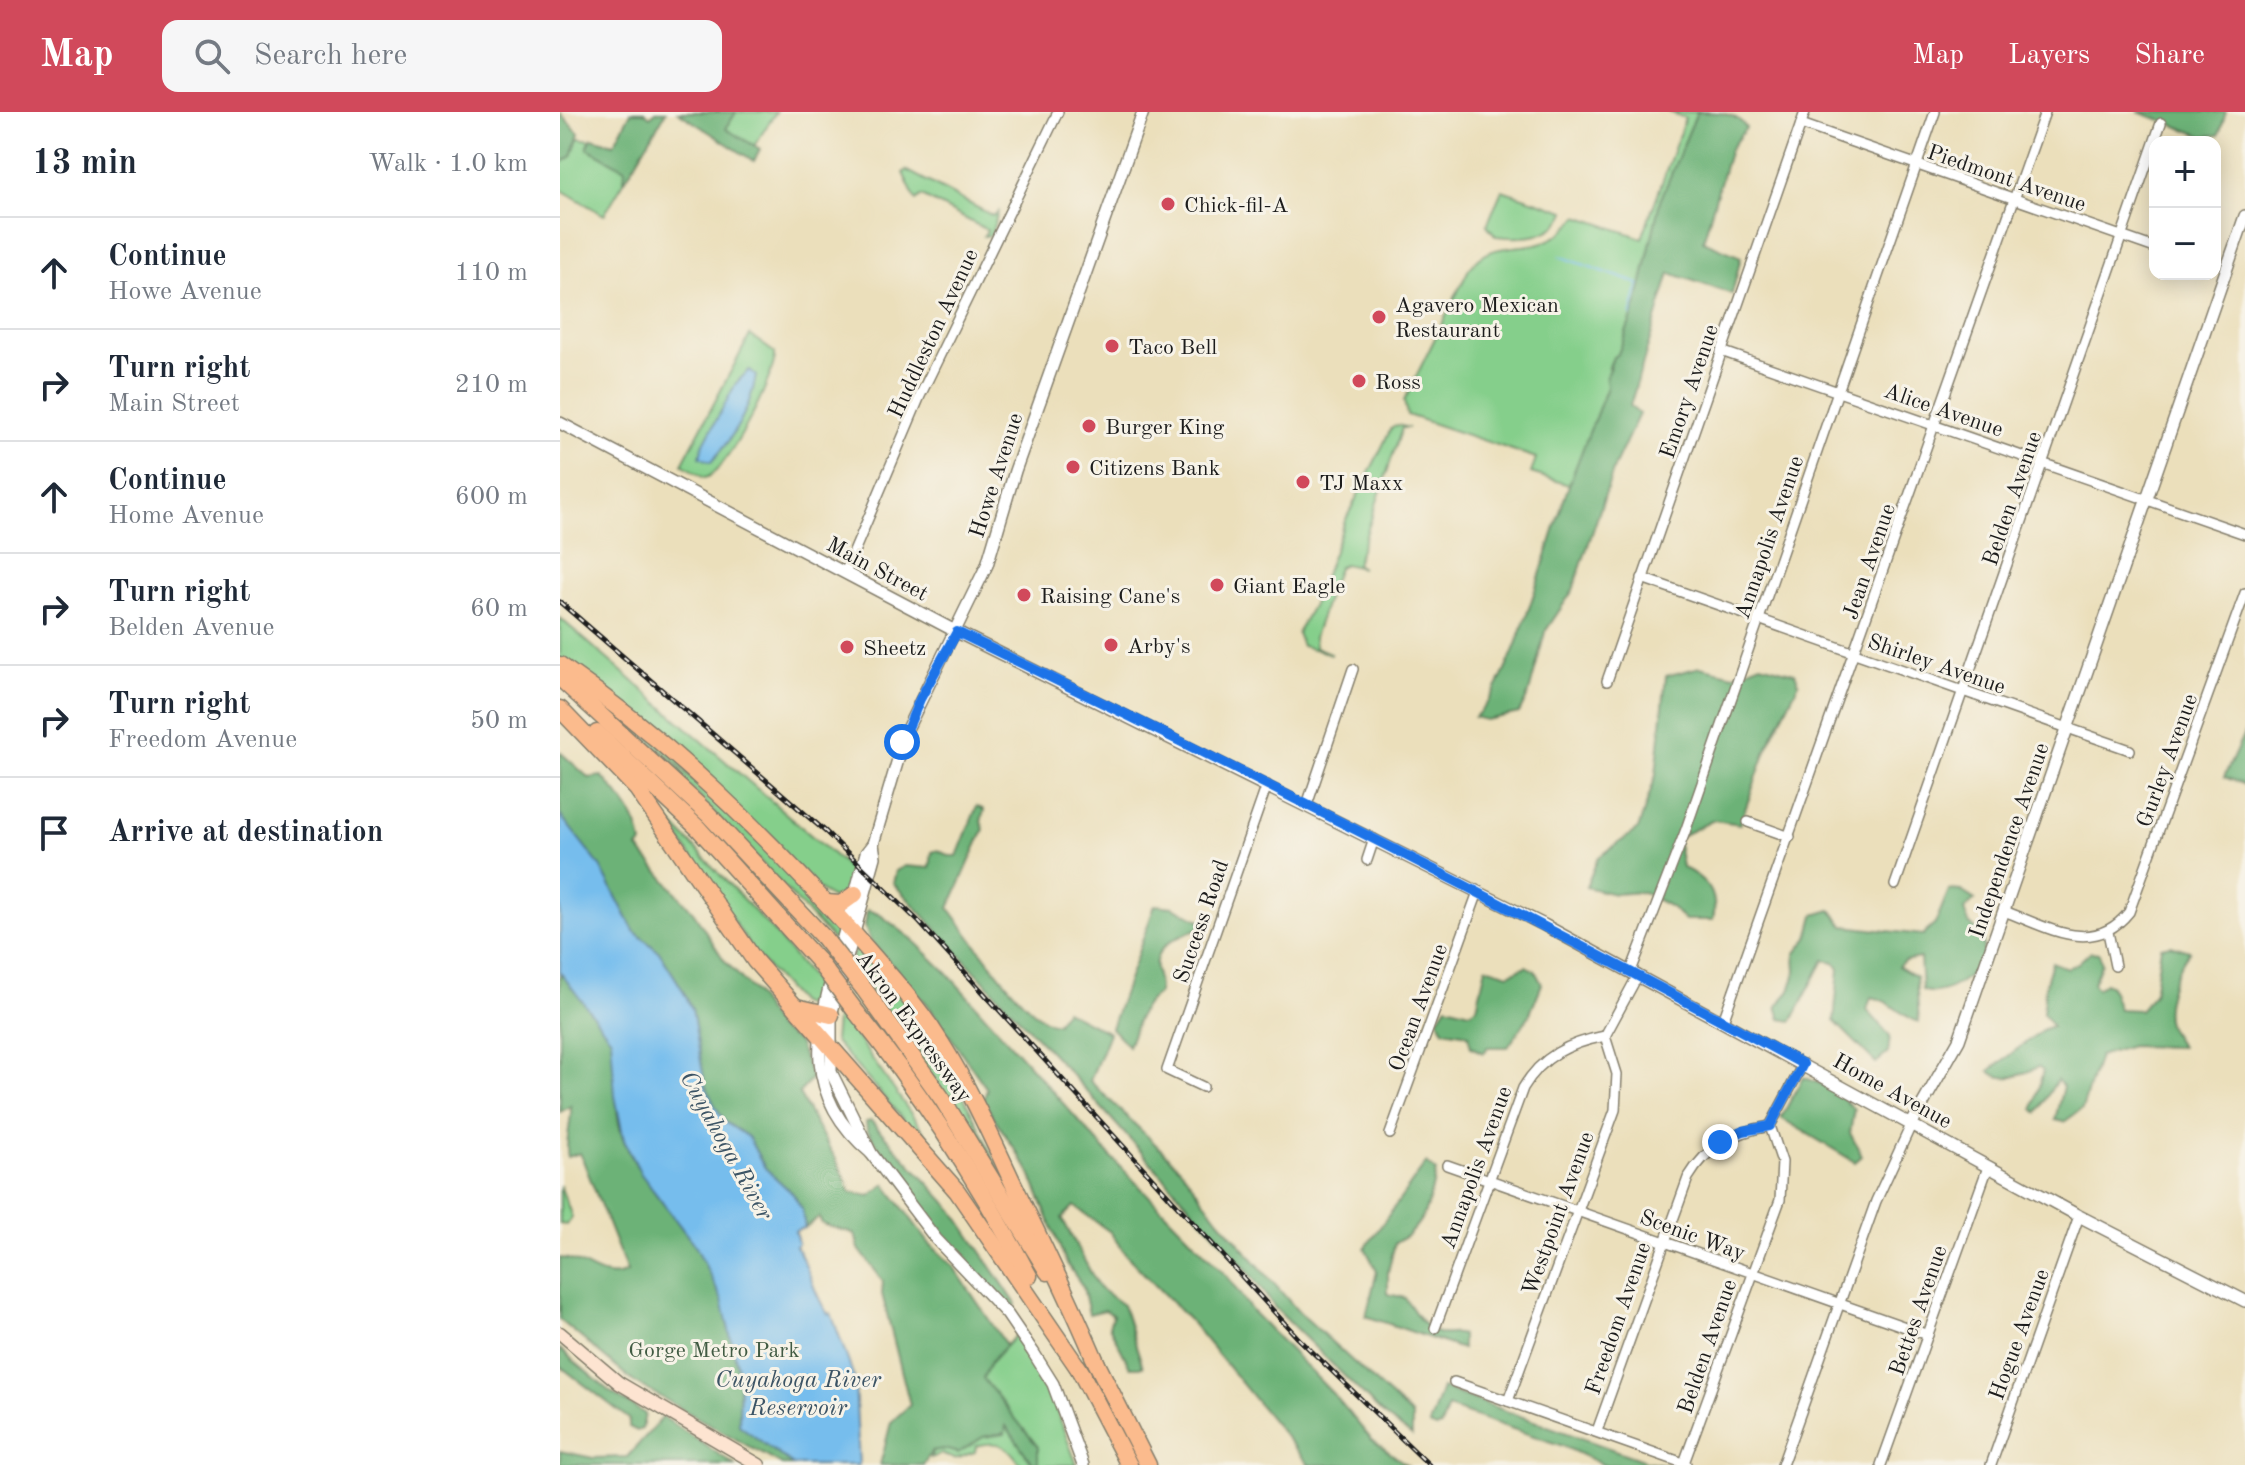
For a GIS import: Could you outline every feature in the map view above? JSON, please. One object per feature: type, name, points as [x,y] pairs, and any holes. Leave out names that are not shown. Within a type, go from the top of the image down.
[{"type":"highway","points":[[560,665],[668,747],[726,799],[827,903],[911,998],[953,1062],[1048,1249],[1097,1364]]},
{"type":"highway","name":"Akron Expressway","points":[[560,678],[708,814],[823,937],[913,1054],[987,1168],[1097,1364],[1148,1465]]},
{"type":"highway","name":"Akron Expressway","points":[[560,700],[698,828],[818,961],[885,1047],[975,1181],[1083,1375],[1129,1465]]},
{"type":"highway","points":[[560,709],[637,789],[733,932],[957,1191],[1083,1375]]},
{"type":"highway","points":[[827,903],[841,904],[855,894]]},
{"type":"highway","points":[[796,1007],[826,1014]]},
{"type":"main road","points":[[560,1333],[619,1383],[759,1465]]},
{"type":"street","name":"Huddleston Avenue","points":[[845,573],[921,395],[1058,112]]},
{"type":"street","name":"Howe Avenue","points":[[850,930],[855,894],[866,853],[873,844],[907,729],[957,632],[987,565],[1015,471],[1143,112]]},
{"type":"street","name":"Emory Avenue","points":[[1607,681],[1805,112]]},
{"type":"street","name":"Annapolis Avenue","points":[[1435,1328],[1518,1099],[1535,1070],[1560,1049],[1605,1036],[1634,973],[1935,112]]},
{"type":"street","name":"Jean Avenue","points":[[1723,1021],[2045,112]]},
{"type":"street","name":"Belden Avenue","points":[[1895,885],[2161,123]]},
{"type":"street","name":"Piedmont Avenue","points":[[1801,124],[2149,246]]},
{"type":"street","name":"Independence Avenue","points":[[2221,269],[2245,216]]},
{"type":"street","name":"Independence Avenue","points":[[1782,1465],[1885,1178],[1959,1040],[2146,500],[2217,280]]},
{"type":"street","name":"Alice Avenue","points":[[1721,351],[2245,534]]},
{"type":"street","name":"Main Street","points":[[560,423],[957,632],[1180,741]]},
{"type":"street","name":"Shirley Avenue","points":[[1642,578],[2130,750]]},
{"type":"street","name":"Gurley Avenue","points":[[2108,932],[2132,906],[2245,593]]},
{"type":"street","points":[[1307,805],[1353,669]]},
{"type":"street","name":"Home Avenue","points":[[1180,741],[1634,973],[2079,1216],[2245,1301]]},
{"type":"street","name":"Success Road","points":[[1203,1087],[1167,1070],[1267,785]]},
{"type":"street","points":[[1748,822],[1790,837]]},
{"type":"street","points":[[1367,860],[1374,839]]},
{"type":"street","name":"Howe Avenue","points":[[873,844],[875,857],[826,1014],[825,1037],[831,1072],[871,1153],[936,1239],[1007,1314],[1053,1384],[1083,1465]]},
{"type":"street","name":"Ocean Avenue","points":[[1390,1134],[1478,892]]},
{"type":"street","points":[[2004,911],[2078,936],[2108,932],[2115,966]]},
{"type":"street","name":"Westpoint Avenue","points":[[1508,1401],[1617,1101],[1616,1067],[1605,1036]]},
{"type":"street","points":[[1770,1126],[1803,1064]]},
{"type":"street","name":"Belden Avenue","points":[[1687,1464],[1782,1188],[1782,1162],[1770,1126]]},
{"type":"street","name":"Freedom Avenue","points":[[1597,1431],[1688,1178],[1702,1158],[1734,1135],[1770,1126]]},
{"type":"street","name":"Scenic Way","points":[[1447,1165],[1928,1335]]},
{"type":"street","name":"Bettes Avenue","points":[[1881,1465],[1988,1167]]},
{"type":"street","name":"Hogue Avenue","points":[[1991,1465],[2079,1216]]},
{"type":"street","points":[[1454,1382],[1687,1464]]},
{"type":"green space","points":[[631,112],[644,112],[650,117],[656,112],[666,112],[624,182],[625,169],[587,148],[592,138],[614,144]]},
{"type":"green space","points":[[678,112],[736,112],[726,129],[760,149],[754,161]]},
{"type":"green space","points":[[736,112],[776,112],[754,146],[725,129]]},
{"type":"green space","points":[[1669,112],[1697,112],[1660,201],[1638,301],[1618,354],[1610,365],[1607,387],[1569,485],[1531,473],[1536,458],[1407,415],[1404,401],[1469,269],[1481,257],[1494,251],[1549,240],[1564,231],[1578,216],[1642,238],[1685,118]]},
{"type":"green space","points":[[1697,112],[1732,116],[1746,128],[1730,149],[1703,241],[1741,257],[1732,294],[1670,273],[1630,406],[1639,414],[1615,465],[1573,590],[1545,632],[1529,693],[1519,713],[1486,720],[1474,717],[1488,701],[1502,676],[1529,610],[1569,485],[1607,387],[1606,378],[1613,357],[1618,354],[1638,301],[1660,201]]},
{"type":"green space","points":[[2138,112],[2226,112],[2219,135],[2203,136]]},
{"type":"green space","points":[[560,113],[579,133],[572,156],[560,164]]},
{"type":"green space","points":[[578,138],[591,140],[588,147],[626,169],[624,182],[604,215],[560,189],[560,164],[572,156]]},
{"type":"green space","points":[[906,170],[993,216],[998,212],[991,235],[984,236],[987,230],[922,196],[916,201],[903,173]]},
{"type":"green space","points":[[1502,190],[1565,211],[1565,214],[1552,228],[1535,236],[1496,236],[1487,225]]},
{"type":"green space","points":[[750,335],[775,353],[768,381],[736,444],[713,474],[704,478],[682,464]]},
{"type":"green space","points":[[1397,425],[1409,428],[1402,428],[1356,564],[1362,568],[1344,564],[1338,567],[1314,637],[1315,647],[1332,654],[1302,646],[1297,633],[1316,599],[1345,521],[1391,429]]},
{"type":"green space","points":[[560,618],[844,864],[852,872],[842,898],[834,899],[822,892],[560,659]]},
{"type":"green space","points":[[1761,664],[1795,673],[1799,683],[1767,748],[1740,824],[1714,820],[1677,838],[1682,867],[1698,876],[1712,894],[1713,920],[1685,920],[1671,907],[1643,892],[1614,894],[1586,887],[1598,858],[1638,829],[1656,775],[1666,676],[1700,667],[1734,675]]},
{"type":"green space","points":[[633,727],[769,849],[839,926],[834,941],[694,791],[631,731]]},
{"type":"green space","points":[[2245,732],[2245,785],[2224,777]]},
{"type":"green space","points":[[560,752],[589,778],[602,776],[616,792],[637,824],[642,844],[638,848],[694,913],[724,960],[755,993],[777,1028],[798,1042],[812,1079],[799,1093],[840,1167],[850,1192],[870,1196],[885,1184],[929,1243],[953,1266],[1006,1345],[990,1363],[983,1378],[1038,1447],[1038,1464],[1032,1463],[1006,1426],[1005,1433],[983,1437],[958,1453],[944,1449],[932,1451],[923,1465],[880,1465],[891,1422],[910,1405],[882,1294],[883,1281],[859,1249],[855,1234],[822,1224],[819,1217],[805,1228],[802,1209],[793,1194],[765,1168],[748,1137],[725,1122],[714,1104],[705,1085],[692,1009],[681,987],[659,952],[634,931],[600,866],[560,815]]},
{"type":"green space","points":[[977,806],[984,810],[981,822],[984,829],[949,908],[1000,976],[1032,1011],[1046,1021],[1057,1023],[1065,1010],[1109,1033],[1090,1081],[1180,1168],[1219,1220],[1296,1309],[1412,1416],[1412,1436],[1386,1417],[1276,1309],[1246,1269],[1082,1086],[893,883],[896,871],[905,866],[930,868],[932,852],[938,850],[949,856],[957,856]]},
{"type":"green space","points":[[665,816],[774,932],[822,991],[817,1009],[799,1003],[755,954]]},
{"type":"green space","points":[[1949,890],[1961,891],[1975,900],[1964,910],[1969,923],[1983,936],[1983,955],[1966,978],[1939,991],[1922,990],[1920,958],[1904,961],[1898,966],[1916,977],[1919,1022],[1884,1001],[1871,997],[1867,1010],[1890,1036],[1888,1053],[1876,1063],[1834,1021],[1839,969],[1834,962],[1824,960],[1792,1021],[1781,1019],[1777,1006],[1790,991],[1796,972],[1795,954],[1808,938],[1814,915],[1831,910],[1844,926],[1923,935],[1935,924]]},
{"type":"green space","points":[[1155,905],[1173,907],[1200,920],[1201,927],[1174,940],[1159,954],[1156,965],[1159,993],[1142,1010],[1128,1046],[1111,1028]]},
{"type":"green space","points":[[867,910],[879,914],[912,939],[947,973],[1111,1157],[1225,1274],[1252,1311],[1336,1397],[1371,1439],[1407,1465],[1309,1465],[1192,1323],[1126,1255],[1110,1232],[1074,1206],[1062,1218],[1099,1288],[1123,1305],[1143,1367],[1130,1367],[1109,1326],[1113,1315],[1105,1310],[1089,1314],[1083,1287],[1066,1262],[1028,1169],[983,1101],[987,1089],[927,1004],[870,941],[865,927]]},
{"type":"green space","points":[[2170,945],[2190,951],[2175,976],[2167,1006],[2169,1027],[2181,1047],[2131,1046],[2099,1056],[2082,1109],[2064,1122],[2055,1120],[2063,1086],[2057,1080],[2037,1113],[2033,1109],[2043,1071],[2038,1067],[2007,1077],[1989,1071],[2042,1030],[2052,1026],[2043,1013],[2045,986],[2052,962],[2067,968],[2077,964],[2090,952],[2099,953],[2102,963],[2093,983],[2097,989],[2105,983],[2111,986],[2119,1009],[2140,1010],[2154,994],[2161,947]]},
{"type":"green space","points":[[855,946],[880,971],[921,1023],[954,1079],[999,1170],[851,962]]},
{"type":"green space","points":[[1526,966],[1535,971],[1542,984],[1529,1016],[1508,1047],[1488,1047],[1483,1053],[1471,1047],[1468,1034],[1444,1030],[1438,1019],[1447,1006],[1470,1012],[1477,1007],[1486,967],[1509,974]]},
{"type":"green space","name":"Gorge Metro Park","points":[[560,972],[608,1031],[614,1053],[618,1118],[632,1158],[697,1249],[718,1289],[736,1357],[739,1425],[793,1465],[782,1465],[634,1382],[560,1320],[560,1258],[609,1275],[627,1272],[580,1153],[568,1157],[571,1106],[560,1112]]},
{"type":"green space","points":[[837,1009],[962,1186],[834,1041]]},
{"type":"green space","points":[[1803,1077],[1832,1088],[1854,1109],[1850,1133],[1862,1156],[1855,1162],[1781,1118]]},
{"type":"green space","points":[[871,1121],[953,1210],[1016,1304],[1014,1310],[992,1291],[936,1230],[867,1130],[866,1122]]},
{"type":"green space","points":[[1426,1163],[1436,1171],[1431,1193],[1419,1222],[1395,1243],[1388,1272],[1388,1294],[1405,1298],[1420,1320],[1435,1332],[1462,1335],[1462,1349],[1366,1316],[1377,1271],[1365,1248]]},
{"type":"green space","points":[[560,1185],[572,1217],[566,1225],[560,1224]]},
{"type":"green space","points":[[1016,1335],[1053,1401],[1077,1465],[1021,1465],[1007,1448],[991,1443],[976,1446],[975,1452],[960,1458],[941,1454],[931,1458],[932,1451],[944,1449],[958,1453],[983,1437],[1005,1434],[1006,1424],[1032,1463],[1038,1447],[982,1378],[990,1363]]},
{"type":"green space","points":[[560,1349],[609,1391],[645,1414],[642,1429],[637,1431],[629,1427],[629,1419],[560,1366]]},
{"type":"green space","points":[[1442,1388],[1645,1461],[1668,1465],[1603,1465],[1563,1446],[1448,1407],[1441,1426],[1436,1428],[1429,1425]]},
{"type":"green space","points":[[663,1417],[735,1465],[560,1465],[560,1451],[593,1458],[627,1457]]},
{"type":"water","points":[[749,370],[756,376],[740,422],[711,462],[700,457],[702,447],[736,383]]},
{"type":"water","name":"Cuyahoga River Reservoir","points":[[560,815],[600,866],[634,931],[659,952],[681,987],[692,1009],[705,1085],[725,1122],[748,1137],[765,1168],[793,1194],[802,1209],[805,1228],[795,1231],[798,1243],[795,1246],[822,1305],[828,1314],[831,1313],[855,1380],[859,1465],[793,1465],[739,1425],[740,1378],[722,1300],[696,1247],[641,1174],[624,1140],[615,1096],[611,1039],[560,972]]},
{"type":"waterway","points":[[1559,256],[1639,284],[1631,316]]},
{"type":"railway","points":[[560,602],[826,832],[919,922],[1298,1338],[1429,1465]]},
{"type":"place","name":"Chick-fil-A","points":[[1168,204]]},
{"type":"place","name":"Agavero Mexican Restaurant","points":[[1379,317]]},
{"type":"place","name":"Taco Bell","points":[[1112,346]]},
{"type":"place","name":"Ross","points":[[1359,381]]},
{"type":"place","name":"Burger King","points":[[1089,426]]},
{"type":"place","name":"Citizens Bank","points":[[1073,467]]},
{"type":"place","name":"TJ Maxx","points":[[1303,482]]},
{"type":"place","name":"Giant Eagle","points":[[1217,585]]},
{"type":"place","name":"Raising Cane's","points":[[1024,595]]},
{"type":"place","name":"Arby's","points":[[1111,645]]},
{"type":"place","name":"Sheetz","points":[[847,647]]},
{"type":"route","points":[[902,742],[920,699],[957,632],[1127,714],[1544,925],[1803,1064],[1770,1126],[1743,1131],[1720,1142]]},
{"type":"water label","name":"Cuyahoga River","points":[[727,1145]]}]
